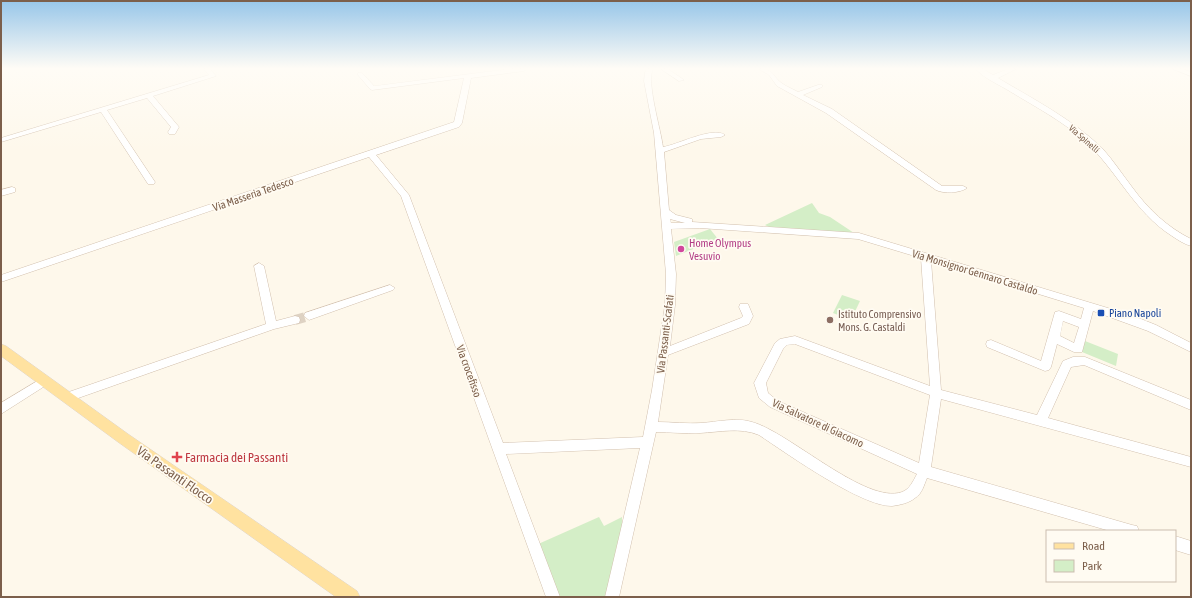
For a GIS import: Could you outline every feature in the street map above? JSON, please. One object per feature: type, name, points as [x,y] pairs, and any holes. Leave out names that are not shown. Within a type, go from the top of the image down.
[{"type":"main road","name":"Via Passanti Flocco","points":[[1,349],[123,438],[351,597]]},
{"type":"street","points":[[1,140],[146,97]]},
{"type":"street","points":[[150,97],[175,127],[172,132]]},
{"type":"street","name":"Via Masseria Tedesco","points":[[1,279],[371,154],[458,123],[464,97]]},
{"type":"street","name":"Via Passanti-Scafati","points":[[612,597],[648,443],[663,353],[671,290],[659,150],[650,97]]},
{"type":"street","points":[[800,97],[829,111],[939,188],[943,190],[963,188]]},
{"type":"street","name":"Via Spinelli","points":[[1024,97],[1053,114],[1077,131],[1100,151],[1147,211],[1171,231],[1191,243]]},
{"type":"street","points":[[104,109],[144,165]]},
{"type":"street","points":[[104,109],[151,182]]},
{"type":"street","points":[[659,150],[667,149],[700,137],[721,135]]},
{"type":"street","name":"Via crocefisso","points":[[371,154],[405,195],[553,597]]},
{"type":"street","points":[[1,193],[12,190]]},
{"type":"street","points":[[664,210],[673,217],[689,221]]},
{"type":"street","points":[[666,225],[689,221],[708,221],[750,228]]},
{"type":"street","points":[[666,225],[700,225],[750,228]]},
{"type":"street","name":"Via Monsignor Gennaro Castaldo","points":[[750,228],[859,236],[1140,323],[1191,348]]},
{"type":"street","points":[[651,427],[699,428],[740,425],[751,426],[763,431],[822,470],[868,494],[891,500],[911,494],[916,489],[924,471],[936,393],[926,257]]},
{"type":"street","points":[[259,266],[272,326]]},
{"type":"street","points":[[309,316],[390,288]]},
{"type":"street","points":[[663,353],[745,321],[748,316],[744,307]]},
{"type":"street","points":[[1054,338],[1078,349],[1089,307]]},
{"type":"street","points":[[991,344],[1044,367],[1054,338],[1059,315],[1084,325]]},
{"type":"street","points":[[67,397],[272,326],[295,320]]},
{"type":"street","name":"Via Salvatore di Giacomo","points":[[1129,530],[924,471],[774,404],[763,395],[760,383],[779,346],[788,341],[795,340],[936,393],[1191,462]]},
{"type":"street","points":[[1040,422],[1067,364],[1074,361],[1085,361],[1191,406]]},
{"type":"street","points":[[1,409],[44,381]]},
{"type":"street","points":[[498,449],[637,442],[648,443]]},
{"type":"street","points":[[1176,543],[1191,548]]},
{"type":"green space","points":[[812,203],[819,213],[830,217],[854,233],[769,227],[765,225]]},
{"type":"green space","points":[[710,229],[718,239],[676,256],[674,242]]},
{"type":"green space","points":[[842,295],[860,301],[851,320],[833,313]]},
{"type":"green space","points":[[1085,341],[1118,354],[1116,366],[1082,352]]},
{"type":"green space","points":[[599,517],[604,526],[622,517],[622,532],[605,597],[557,597],[536,545]]},
{"type":"tunnel","points":[[295,320],[309,316]]},
{"type":"place","name":"Home Olympus Vesuvio","points":[[681,249]]},
{"type":"place","name":"Piano Napoli","points":[[1101,313]]},
{"type":"place","name":"Istituto Comprensivo Mons. G. Castaldi","points":[[830,320]]},
{"type":"place","name":"Farmacia dei Passanti","points":[[177,457]]}]
